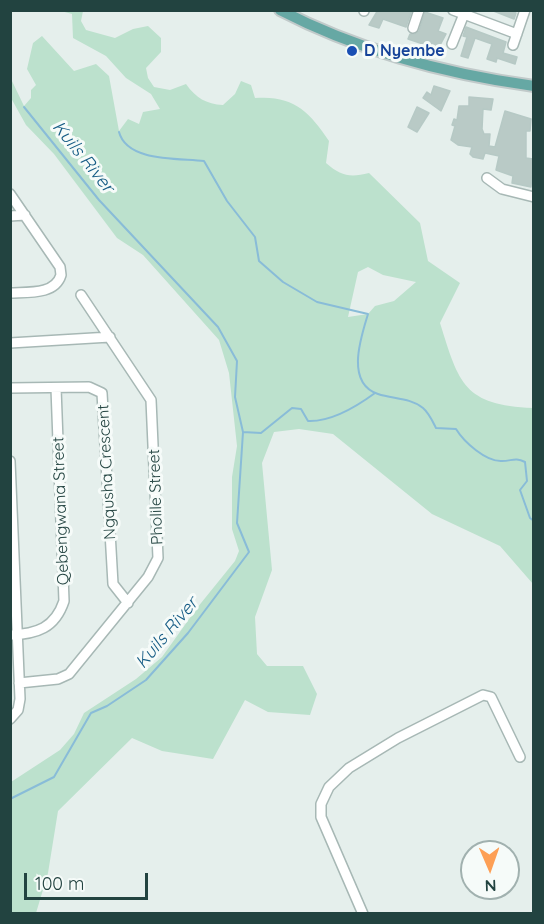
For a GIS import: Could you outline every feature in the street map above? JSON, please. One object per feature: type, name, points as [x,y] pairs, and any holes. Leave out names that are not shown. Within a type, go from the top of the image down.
[{"type":"main road","points":[[280,10],[326,32],[401,58],[464,74],[534,86]]},
{"type":"street","points":[[413,28],[419,10]]},
{"type":"street","points":[[453,10],[517,34]]},
{"type":"street","points":[[513,45],[525,10]]},
{"type":"street","points":[[452,44],[464,15]]},
{"type":"street","points":[[487,178],[502,189],[534,196]]},
{"type":"street","points":[[10,194],[60,267],[62,275],[56,285],[48,289],[10,293]]},
{"type":"street","points":[[10,216],[25,215]]},
{"type":"street","name":"Pholile Street","points":[[19,682],[65,676],[128,603],[154,569],[158,558],[152,404],[148,393],[81,295]]},
{"type":"street","points":[[10,343],[110,337]]},
{"type":"street","name":"Ngqusha Crescent","points":[[10,388],[95,388],[104,396],[113,584],[128,603]]},
{"type":"street","name":"Qebengwana Street","points":[[14,634],[44,630],[64,600],[56,388]]},
{"type":"street","points":[[10,461],[14,634],[19,682],[19,707],[10,718]]},
{"type":"street","points":[[363,914],[322,826],[321,804],[329,787],[337,778],[379,749],[477,696],[491,697],[520,757]]},
{"type":"green space","points":[[61,11],[83,11],[81,21],[86,30],[115,38],[133,29],[148,26],[161,38],[161,52],[146,68],[148,78],[154,87],[170,90],[186,84],[202,99],[223,105],[235,94],[241,81],[251,85],[255,98],[280,99],[299,107],[307,113],[329,141],[326,163],[346,175],[369,173],[420,223],[428,261],[460,283],[440,323],[460,376],[478,396],[510,406],[533,408],[533,584],[500,546],[432,514],[333,434],[299,429],[274,432],[262,463],[272,570],[255,617],[257,654],[267,666],[303,666],[317,694],[310,715],[268,712],[245,700],[213,759],[162,751],[132,738],[58,811],[48,873],[36,913],[11,913],[11,782],[60,750],[74,734],[84,713],[136,679],[162,657],[235,561],[239,551],[232,529],[232,477],[237,446],[229,373],[219,340],[143,255],[117,238],[54,154],[26,125],[11,98],[11,79],[24,106],[31,98],[31,90],[36,85],[27,69],[33,43],[42,36],[74,71],[96,64],[109,76],[119,131],[128,119],[139,124],[143,112],[160,109],[151,94],[126,78],[106,56],[73,38],[72,14]],"holes":[[[368,267],[383,275],[416,282],[394,301],[375,306],[368,314],[348,317],[358,272]]]},
{"type":"building","points":[[378,10],[412,10],[406,27],[383,19],[379,28],[369,25]]},
{"type":"building","points":[[491,10],[510,10],[516,13],[514,19]]},
{"type":"building","points":[[425,12],[443,18],[438,31],[446,34],[438,49],[408,39],[410,34],[419,31]]},
{"type":"building","points":[[466,27],[506,42],[503,53],[517,57],[515,64],[497,58],[496,62],[487,59],[492,44],[475,38],[468,58],[461,56],[467,37],[463,36]]},
{"type":"building","points":[[434,86],[450,91],[441,111],[423,98],[427,92],[431,95]]},
{"type":"building","points":[[469,97],[493,99],[491,110],[483,109],[482,129],[484,134],[490,134],[489,146],[495,147],[505,111],[531,119],[530,131],[526,131],[526,158],[533,159],[531,187],[512,183],[513,176],[496,170],[499,156],[485,153],[483,159],[473,157],[470,154],[472,147],[458,145],[451,140],[455,126],[452,125],[454,119],[457,120],[459,106],[469,106]]},
{"type":"building","points":[[417,107],[429,113],[417,132],[408,127]]},
{"type":"waterway","name":"Kuils River","points":[[10,799],[54,777],[91,713],[107,706],[146,680],[188,633],[249,552],[237,523],[243,432],[235,397],[237,361],[218,327],[99,200],[24,107]]},
{"type":"waterway","name":"Kuils River","points":[[119,132],[124,142],[143,154],[204,161],[227,201],[255,237],[259,261],[283,282],[317,302],[368,314],[358,359],[358,370],[368,388],[378,394],[407,400],[418,405],[427,412],[436,428],[456,429],[464,440],[489,458],[525,462],[527,481],[520,490],[530,518],[534,521]]},
{"type":"waterway","name":"Kuils River","points":[[243,432],[261,433],[292,408],[301,409],[308,421],[326,419],[352,408],[375,393]]},
{"type":"place","name":"D Nyembe","points":[[352,51]]}]
